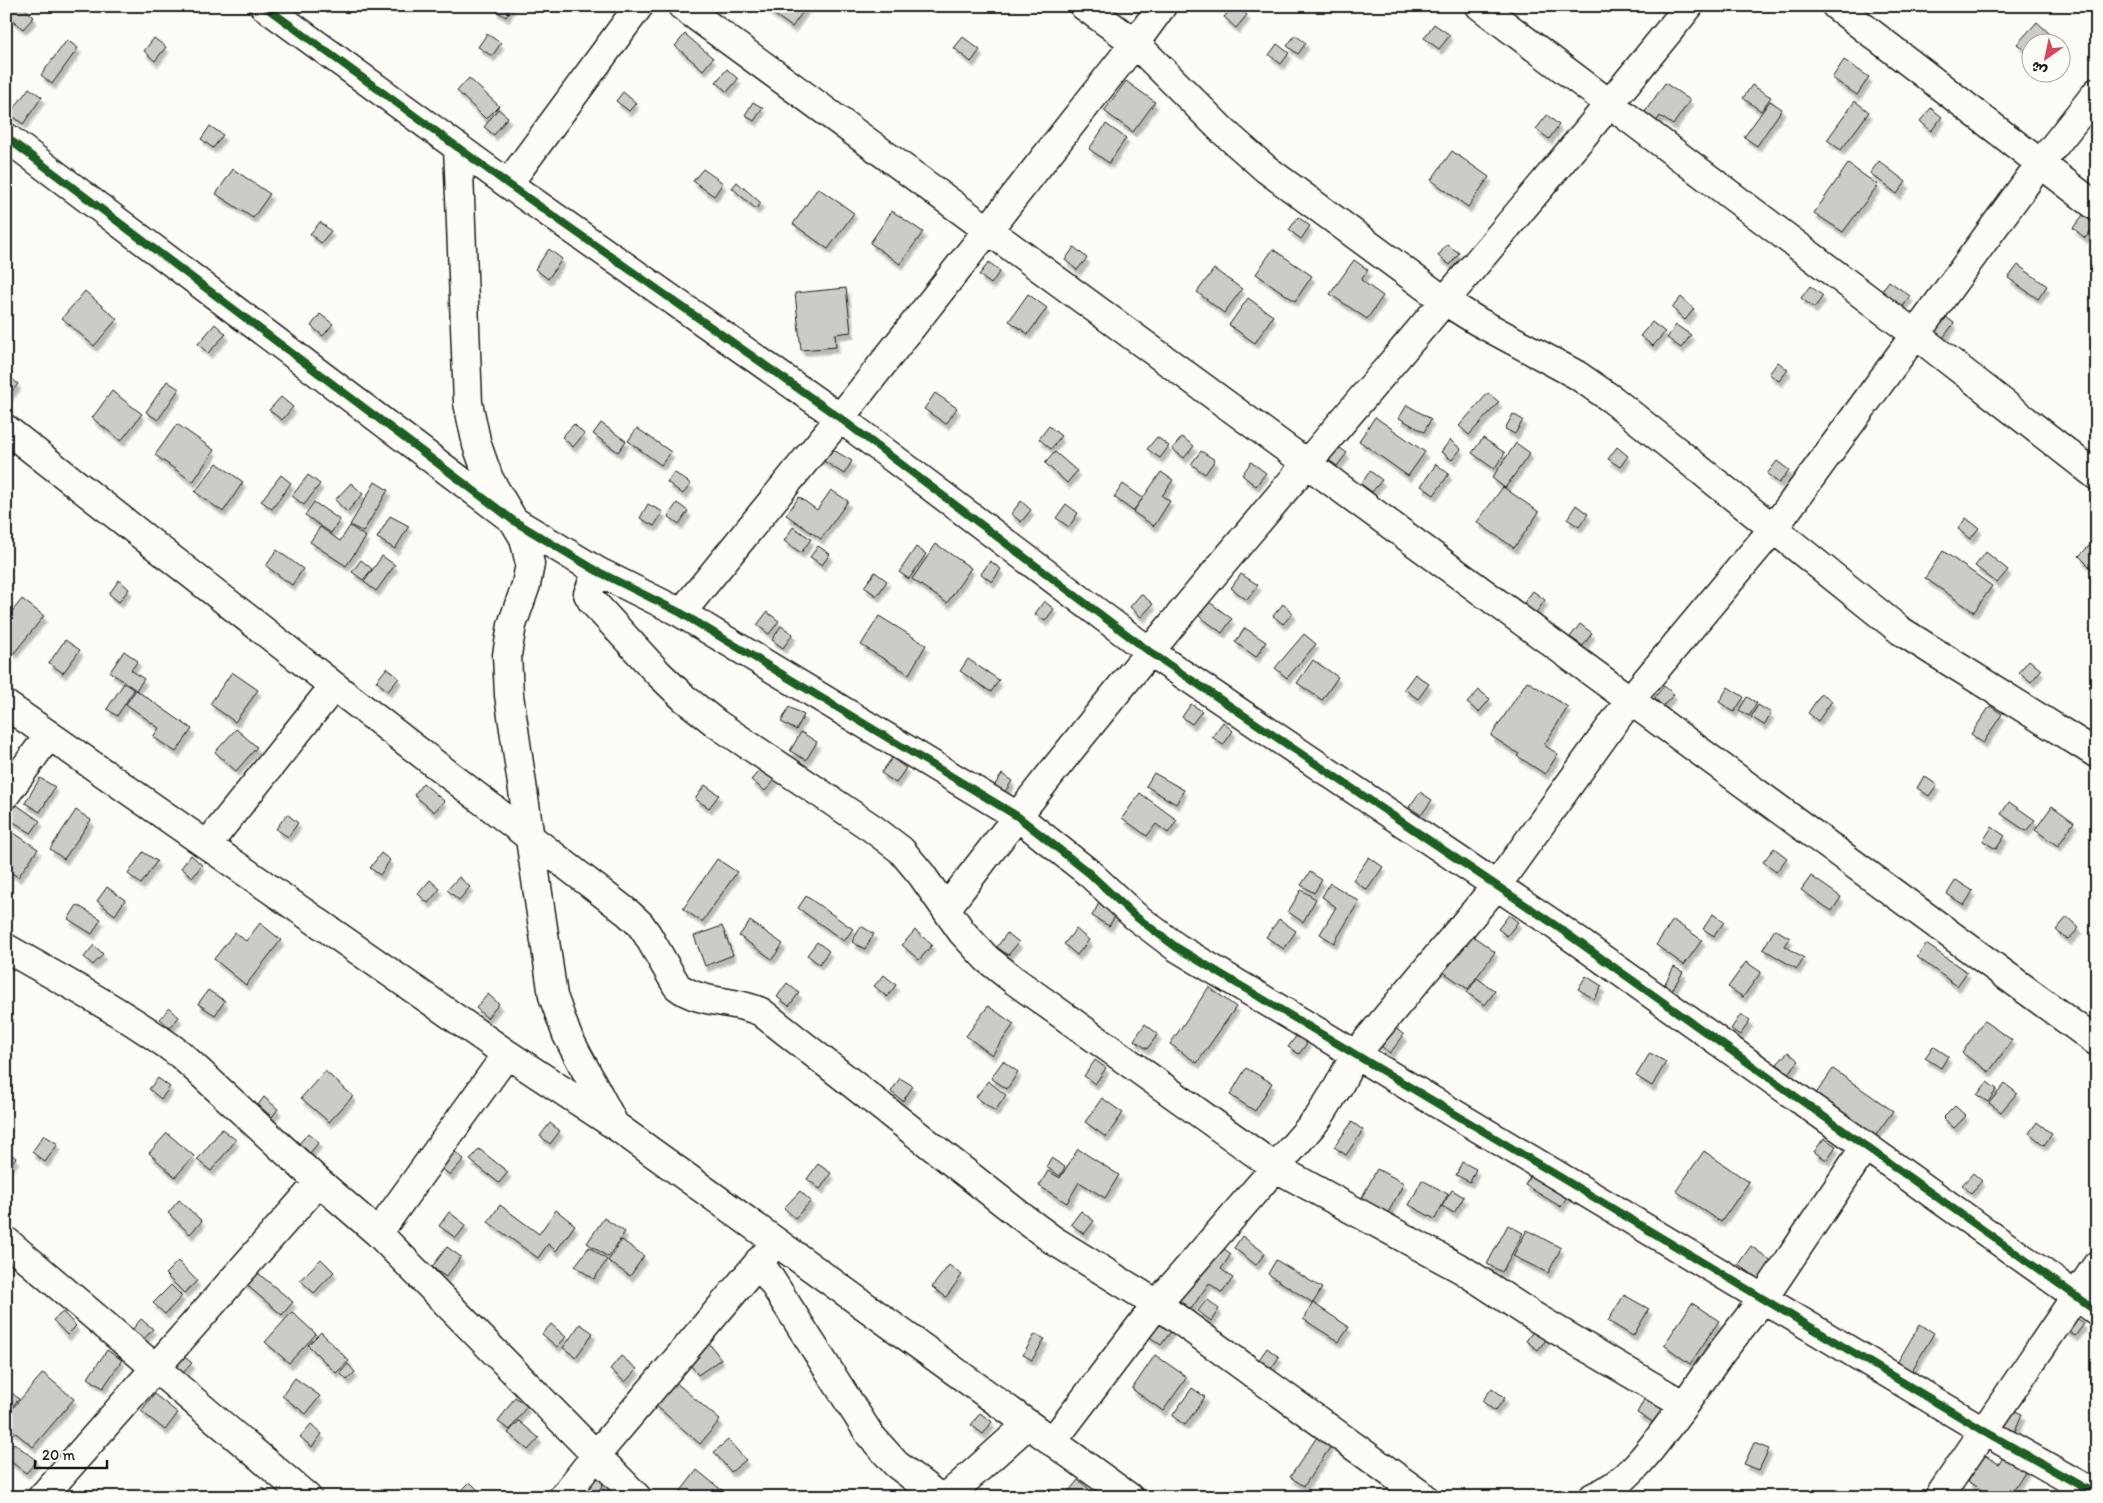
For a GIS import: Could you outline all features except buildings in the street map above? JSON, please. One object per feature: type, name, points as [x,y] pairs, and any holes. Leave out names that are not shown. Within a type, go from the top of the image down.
[{"type":"street","points":[[264,6],[508,184],[840,418],[1150,652],[1497,885],[2086,1304]]},
{"type":"street","points":[[508,184],[639,6]]},
{"type":"street","points":[[682,6],[2097,1042]]},
{"type":"street","points":[[1084,6],[1135,43],[1223,131],[1266,169],[1445,300],[1477,320],[1577,375],[1613,400],[1901,631],[2097,754]]},
{"type":"street","points":[[681,612],[840,418],[1135,43],[1162,6]]},
{"type":"street","points":[[1480,6],[1916,335],[2097,476]]},
{"type":"street","points":[[946,909],[1016,816],[1150,652],[1306,463],[1610,104],[1689,6]]},
{"type":"street","points":[[1836,6],[2097,207]]},
{"type":"street","points":[[1052,1442],[1157,1304],[1319,1117],[1355,1055],[1497,885],[1630,700],[1772,529],[2040,164],[2097,92]]},
{"type":"street","points":[[6,137],[514,522],[597,571],[681,612],[1016,816],[1089,873],[1135,916],[1176,947],[1984,1431],[2097,1495]]},
{"type":"street","points":[[458,147],[468,403],[477,445],[489,479],[524,538],[530,564],[526,584],[512,625],[507,656],[510,695],[553,996],[567,1035],[613,1124]]},
{"type":"street","points":[[6,429],[640,924],[676,986],[695,997],[748,1006],[761,1012],[1053,1240],[1157,1304],[1424,1497]]},
{"type":"street","points":[[597,571],[588,594],[592,601],[658,673],[684,698],[717,724],[901,850],[921,874],[962,932],[987,959],[1015,981],[1276,1168],[1464,1270],[1530,1314],[1684,1405]]},
{"type":"street","points":[[207,845],[334,686]]},
{"type":"street","points":[[6,705],[507,1054],[613,1124],[767,1251],[1028,1424],[1129,1497]]},
{"type":"street","points":[[6,794],[49,735]]},
{"type":"street","points":[[6,948],[159,1038],[181,1055],[319,1182],[378,1233],[638,1497]]},
{"type":"street","points":[[378,1233],[507,1054]]},
{"type":"street","points":[[1593,1497],[1606,1492],[1625,1478],[1684,1405],[1763,1299],[1865,1147]]},
{"type":"street","points":[[42,1497],[319,1182]]},
{"type":"street","points":[[6,1241],[307,1497]]},
{"type":"street","points":[[563,1497],[596,1454],[767,1251]]},
{"type":"street","points":[[767,1251],[870,1435],[896,1464],[939,1497]]},
{"type":"street","points":[[1940,1497],[1984,1431],[2086,1304],[2097,1265]]},
{"type":"street","points":[[944,1497],[958,1487],[1028,1424]]},
{"type":"cycle path","points":[[264,6],[508,184],[840,418],[1150,652],[1552,923],[2097,1311]]},
{"type":"cycle path","points":[[6,137],[514,521],[597,571],[681,613],[1017,816],[1089,873],[1135,916],[1176,947],[1984,1431],[2097,1495]]}]
